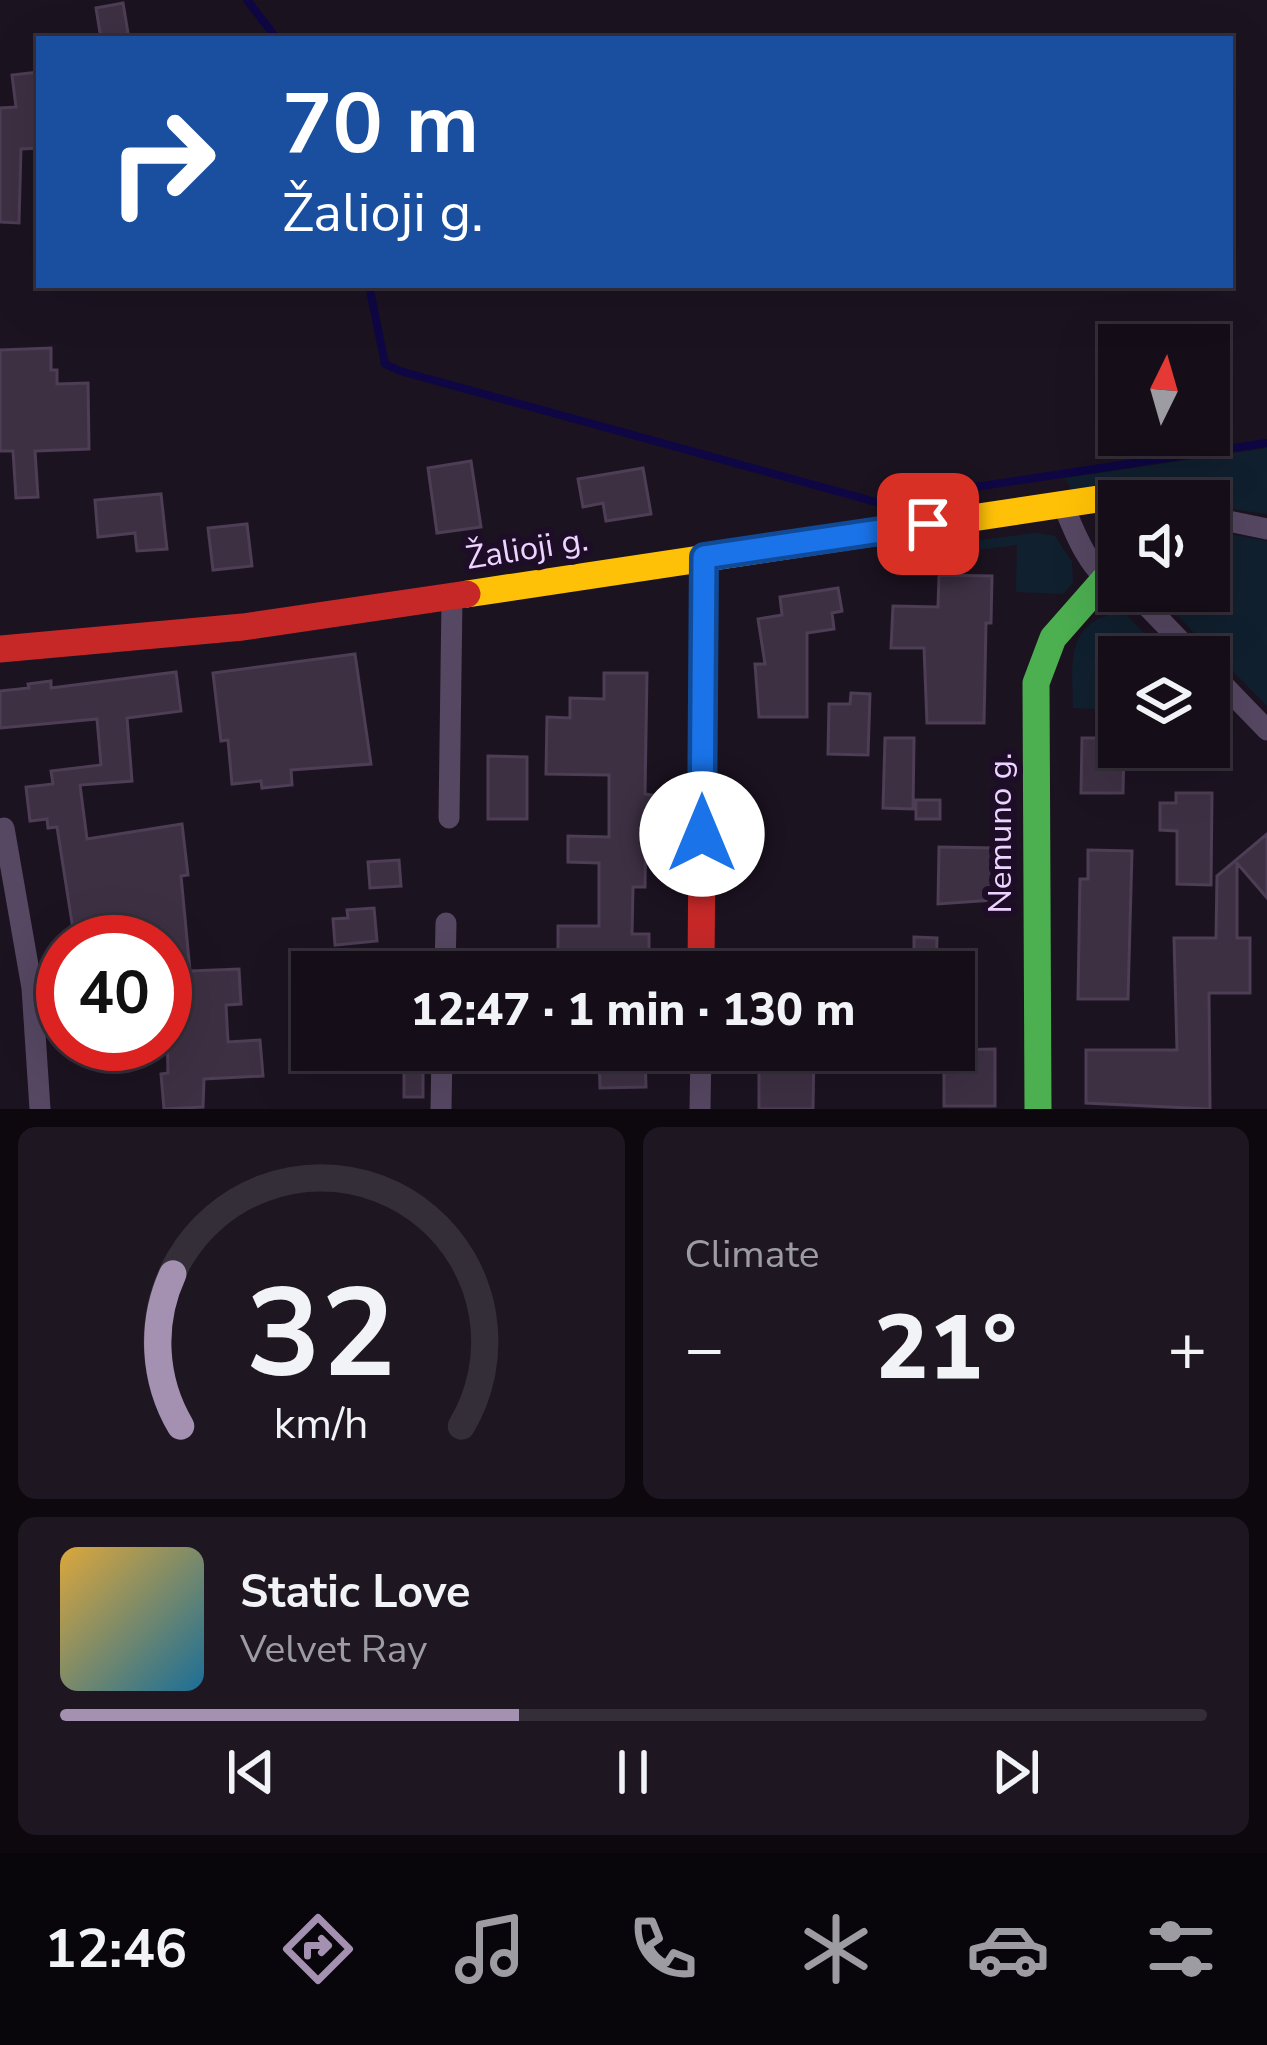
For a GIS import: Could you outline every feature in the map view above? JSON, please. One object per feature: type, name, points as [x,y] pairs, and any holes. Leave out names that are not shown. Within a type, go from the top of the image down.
[{"type":"street","name":"Žalioji g.","points":[[0,649],[243,627],[1098,499]]},
{"type":"street","points":[[1063,504],[1075,534],[1098,564]]},
{"type":"street","points":[[1230,522],[1267,530]]},
{"type":"street","points":[[701,951],[704,557]]},
{"type":"street","points":[[448,818],[452,598]]},
{"type":"street","name":"Nemuno g.","points":[[1038,1109],[1036,682],[1043,651],[1057,629],[1098,600]]},
{"type":"street","points":[[1153,612],[1176,636]]},
{"type":"street","points":[[1230,692],[1267,730]]},
{"type":"street","points":[[4,828],[32,988],[40,1109]]},
{"type":"street","points":[[445,951],[446,923]]},
{"type":"street","points":[[441,1109],[442,1071]]},
{"type":"street","points":[[700,1071],[700,1109]]},
{"type":"shaded area","points":[[1267,448],[1267,514],[1230,509],[1230,480],[1098,480],[1098,487],[1071,489],[1065,478],[1230,456]]},
{"type":"shaded area","points":[[1036,533],[1055,536],[1072,562],[1073,583],[1063,594],[1016,592],[1017,545],[899,560],[898,550]]},
{"type":"shaded area","points":[[1230,534],[1267,541],[1267,706],[1230,669],[1230,636],[1198,636],[1174,612],[1230,612]]},
{"type":"shaded area","points":[[1124,613],[1147,636],[1098,636],[1098,709],[1073,708],[1076,645],[1091,623]]},
{"type":"building","points":[[123,3],[128,36],[101,36],[96,8]]},
{"type":"building","points":[[36,72],[36,148],[21,149],[19,223],[0,222],[0,108],[16,107],[12,75]]},
{"type":"building","points":[[51,348],[51,370],[57,370],[57,384],[88,383],[89,449],[35,451],[38,497],[16,498],[13,451],[0,451],[0,350]]},
{"type":"building","points":[[471,461],[481,527],[437,533],[428,468]]},
{"type":"building","points":[[643,468],[651,514],[606,521],[603,503],[583,507],[578,479]]},
{"type":"building","points":[[161,494],[167,549],[137,551],[135,533],[98,537],[95,500]]},
{"type":"building","points":[[247,524],[252,566],[213,570],[208,528]]},
{"type":"building","points":[[939,575],[992,576],[984,723],[927,723],[924,648],[891,648],[893,606],[938,607]]},
{"type":"building","points":[[838,588],[842,611],[832,613],[834,629],[807,633],[807,717],[759,717],[755,664],[765,664],[758,619],[782,615],[780,597]]},
{"type":"building","points":[[355,654],[371,764],[291,770],[292,785],[232,784],[213,673]]},
{"type":"building","points":[[176,672],[181,711],[127,718],[132,781],[80,785],[87,839],[182,824],[188,875],[181,876],[185,915],[71,915],[57,827],[48,828],[47,819],[30,821],[26,787],[53,784],[51,771],[101,765],[97,719],[0,728],[0,691],[51,681],[51,688]]},
{"type":"building","points":[[604,673],[647,673],[645,794],[652,795],[652,819],[646,819],[645,887],[633,887],[632,934],[649,934],[649,951],[558,951],[558,926],[599,926],[599,863],[568,862],[568,836],[609,837],[609,775],[546,774],[547,717],[570,718],[570,698],[604,699]]},
{"type":"building","points":[[851,693],[870,694],[868,755],[828,754],[829,704],[850,704]]},
{"type":"building","points":[[885,738],[914,738],[913,809],[883,808]]},
{"type":"building","points":[[1082,738],[1098,738],[1098,768],[1124,768],[1123,793],[1081,793]]},
{"type":"building","points":[[488,756],[527,757],[527,819],[488,819]]},
{"type":"building","points":[[1176,793],[1212,793],[1211,885],[1177,884],[1177,831],[1160,830],[1160,803],[1176,803]]},
{"type":"building","points":[[916,800],[940,800],[940,819],[916,819]]},
{"type":"building","points":[[1267,834],[1267,898],[1237,863],[1237,938],[1250,938],[1250,993],[1209,993],[1210,1109],[1086,1103],[1086,1050],[1177,1050],[1174,938],[1216,938],[1217,876]]},
{"type":"building","points":[[939,847],[993,848],[993,900],[938,904]]},
{"type":"building","points":[[1088,850],[1132,851],[1128,999],[1078,999],[1080,879],[1088,879]]},
{"type":"building","points":[[399,860],[401,886],[370,888],[368,862]]},
{"type":"building","points":[[374,908],[377,941],[335,945],[333,919],[348,918],[347,910]]},
{"type":"building","points":[[914,937],[937,938],[937,951],[914,951]]},
{"type":"building","points":[[239,969],[241,1004],[226,1005],[228,1042],[260,1040],[263,1076],[204,1079],[203,1107],[164,1109],[161,1074],[192,1071],[192,971]]},
{"type":"building","points":[[975,1049],[995,1049],[995,1106],[944,1106],[944,1071],[975,1071]]},
{"type":"building","points":[[404,1071],[423,1071],[423,1097],[404,1097]]},
{"type":"building","points":[[600,1071],[646,1071],[646,1087],[600,1088]]},
{"type":"building","points":[[759,1071],[814,1071],[813,1109],[759,1109]]},
{"type":"waterway","points":[[247,0],[275,36]]},
{"type":"waterway","points":[[370,288],[385,364],[400,371],[876,502],[1267,443]]},
{"type":"traffic: fast","points":[[1038,1109],[1036,683],[1053,638],[1098,587]]},
{"type":"traffic: slow","points":[[467,594],[1098,499]]},
{"type":"traffic: jam","points":[[701,951],[704,557]]},
{"type":"traffic: jam","points":[[0,649],[243,627],[467,594]]},
{"type":"route","points":[[702,834],[704,557],[928,524]]}]
